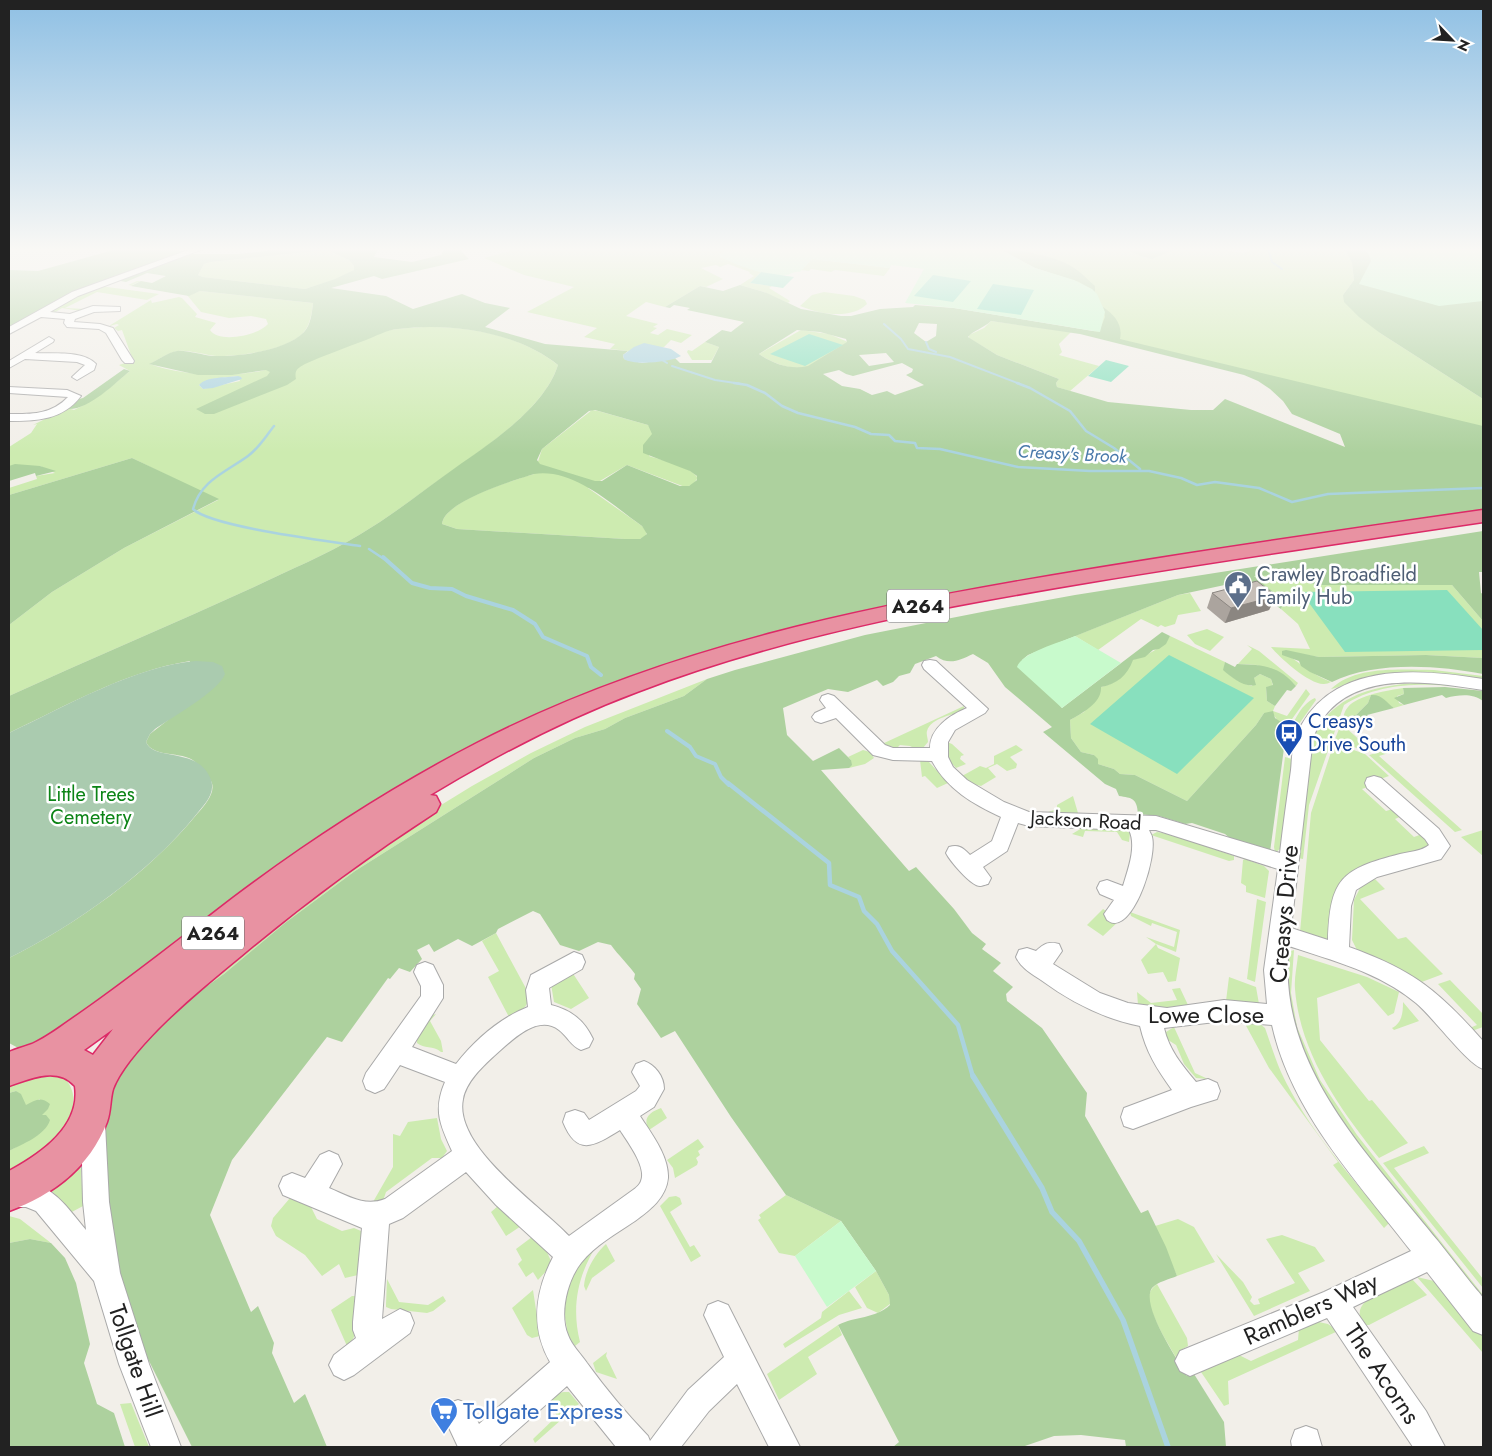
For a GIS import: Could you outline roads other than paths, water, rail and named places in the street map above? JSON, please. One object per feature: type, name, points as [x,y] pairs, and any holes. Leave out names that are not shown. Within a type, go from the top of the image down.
[{"type":"highway","name":"A264","points":[[24,1064],[121,1004],[287,875],[386,808],[490,748],[536,725],[634,682],[702,658],[776,637],[955,598],[1212,555],[1483,516]]},
{"type":"highway","name":"A264","points":[[93,1100],[104,1068],[124,1041],[162,1003],[259,921],[379,834],[474,775],[625,702],[737,662],[798,645],[890,624],[1153,577],[1483,528]]},
{"type":"highway","points":[[9,1190],[34,1178],[60,1159],[79,1137],[93,1100],[92,1079],[81,1066],[63,1060],[24,1064]]},
{"type":"street","points":[[9,331],[32,317]]},
{"type":"street","points":[[71,317],[72,319],[69,323],[71,325],[103,328],[112,332],[120,352],[129,361]]},
{"type":"street","points":[[9,365],[48,340]]},
{"type":"street","points":[[23,356],[79,359],[91,364],[90,368],[77,377]]},
{"type":"street","points":[[9,390],[67,393],[75,396],[47,416],[33,418],[9,416]]},
{"type":"street","points":[[821,717],[833,705],[879,750],[893,754],[937,755],[939,741],[947,728],[954,722],[986,706],[940,668]]},
{"type":"street","name":"Creasys Drive","points":[[1483,684],[1437,678],[1388,679],[1351,688],[1330,698],[1322,705],[1311,721],[1304,738],[1275,970],[1280,1016],[1290,1050],[1313,1100],[1353,1155],[1483,1321]]},
{"type":"street","name":"Jackson Road","points":[[937,755],[944,766],[969,792],[983,801],[1012,814],[1043,821],[1135,822],[1168,826],[1288,864]]},
{"type":"street","points":[[1338,954],[1343,898],[1347,887],[1352,881],[1364,874],[1434,853],[1440,846],[1432,834],[1374,783]]},
{"type":"street","points":[[968,866],[1000,846],[1012,814]]},
{"type":"street","points":[[1114,914],[1129,898],[1139,867],[1143,844],[1135,822]]},
{"type":"street","points":[[1107,888],[1129,898]]},
{"type":"street","points":[[1280,934],[1391,975],[1413,987],[1427,999],[1483,1058]]},
{"type":"street","name":"Lowe Close","points":[[1038,958],[1069,988],[1094,1001],[1120,1011],[1150,1017],[1175,1017],[1216,1011],[1238,1011],[1280,1016]]},
{"type":"street","points":[[540,1014],[541,1003],[537,990],[539,982],[574,962]]},
{"type":"street","points":[[376,1081],[432,998],[432,985],[425,972]]},
{"type":"street","points":[[569,1255],[557,1241],[488,1178],[468,1155],[456,1133],[450,1116],[451,1100],[461,1077],[471,1062],[489,1045],[529,1017],[540,1014],[569,1023],[581,1039]]},
{"type":"street","points":[[1132,1117],[1199,1093],[1164,1060],[1156,1045],[1150,1017]]},
{"type":"street","points":[[395,1052],[461,1077]]},
{"type":"street","points":[[576,1122],[581,1132],[588,1134],[624,1113],[650,1094],[652,1084],[644,1072]]},
{"type":"street","name":"Tollgate Hill","points":[[93,1100],[96,1202],[106,1273],[134,1364],[166,1447]]},
{"type":"street","points":[[624,1113],[652,1160],[656,1172],[654,1185],[645,1197],[591,1236],[569,1255],[554,1290],[551,1316],[554,1337],[570,1364],[605,1414],[637,1447]]},
{"type":"street","points":[[330,1164],[301,1189],[365,1216],[376,1216],[394,1209],[468,1155]]},
{"type":"street","name":"Tollgate Hill","points":[[9,1194],[26,1194],[44,1202],[106,1273]]},
{"type":"street","points":[[373,1342],[367,1322],[376,1216]]},
{"type":"street","name":"Ramblers Way","points":[[1190,1361],[1333,1302],[1432,1255]]},
{"type":"street","name":"The Acorns","points":[[1333,1302],[1410,1414],[1430,1447]]},
{"type":"street","points":[[718,1316],[785,1447]]},
{"type":"street","points":[[344,1365],[400,1323]]},
{"type":"street","points":[[663,1447],[691,1409],[730,1370],[742,1362]]},
{"type":"street","points":[[458,1415],[475,1447],[570,1364]]},
{"type":"water","points":[[644,343],[671,349],[681,356],[652,362],[636,362],[624,359],[623,355]]},
{"type":"water","points":[[238,376],[242,379],[213,388],[203,389],[199,385],[207,380]]},
{"type":"waterway","points":[[884,324],[901,339],[908,349],[950,357],[1020,384]]},
{"type":"waterway","points":[[926,342],[929,349],[936,352]]},
{"type":"waterway","points":[[662,360],[667,363]]},
{"type":"waterway","name":"Creasy's Brook","points":[[672,366],[715,380],[742,384]]},
{"type":"waterway","name":"Creasy's Brook","points":[[734,383],[747,385],[765,393],[782,406],[798,413],[855,427],[871,434],[889,435],[895,441],[915,443],[917,448],[940,449],[1018,467],[1090,471],[1149,471],[1181,478],[1197,485],[1215,482],[1259,488],[1292,502],[1328,494],[1483,488]]},
{"type":"waterway","points":[[1017,383],[1030,388],[1070,411],[1086,431],[1114,448],[1140,469]]},
{"type":"waterway","points":[[274,426],[252,453],[208,484],[197,499],[193,509],[204,516],[222,522],[298,537],[360,546]]},
{"type":"waterway","points":[[369,549],[384,559]]},
{"type":"waterway","points":[[383,557],[412,583],[430,588],[452,589],[466,596],[513,610],[535,624],[543,637],[587,656],[591,667],[601,675]]},
{"type":"waterway","points":[[667,731],[690,747],[696,756],[715,764],[721,777],[729,785]]},
{"type":"waterway","points":[[728,783],[829,863],[830,885],[859,897],[864,911],[877,924],[892,951],[958,1025],[973,1077]]},
{"type":"waterway","points":[[973,1076],[1042,1188],[1052,1212],[1079,1241],[1123,1320],[1168,1447]]},
{"type":"place","name":"Crawley Broadfield Family Hub","points":[[1238,609]]},
{"type":"place","name":"Creasys Drive South","points":[[1289,757]]},
{"type":"place","name":"Tollgate Express","points":[[444,1435]]},
{"type":"park label","name":"Little Trees Cemetery","points":[[91,806]]}]
